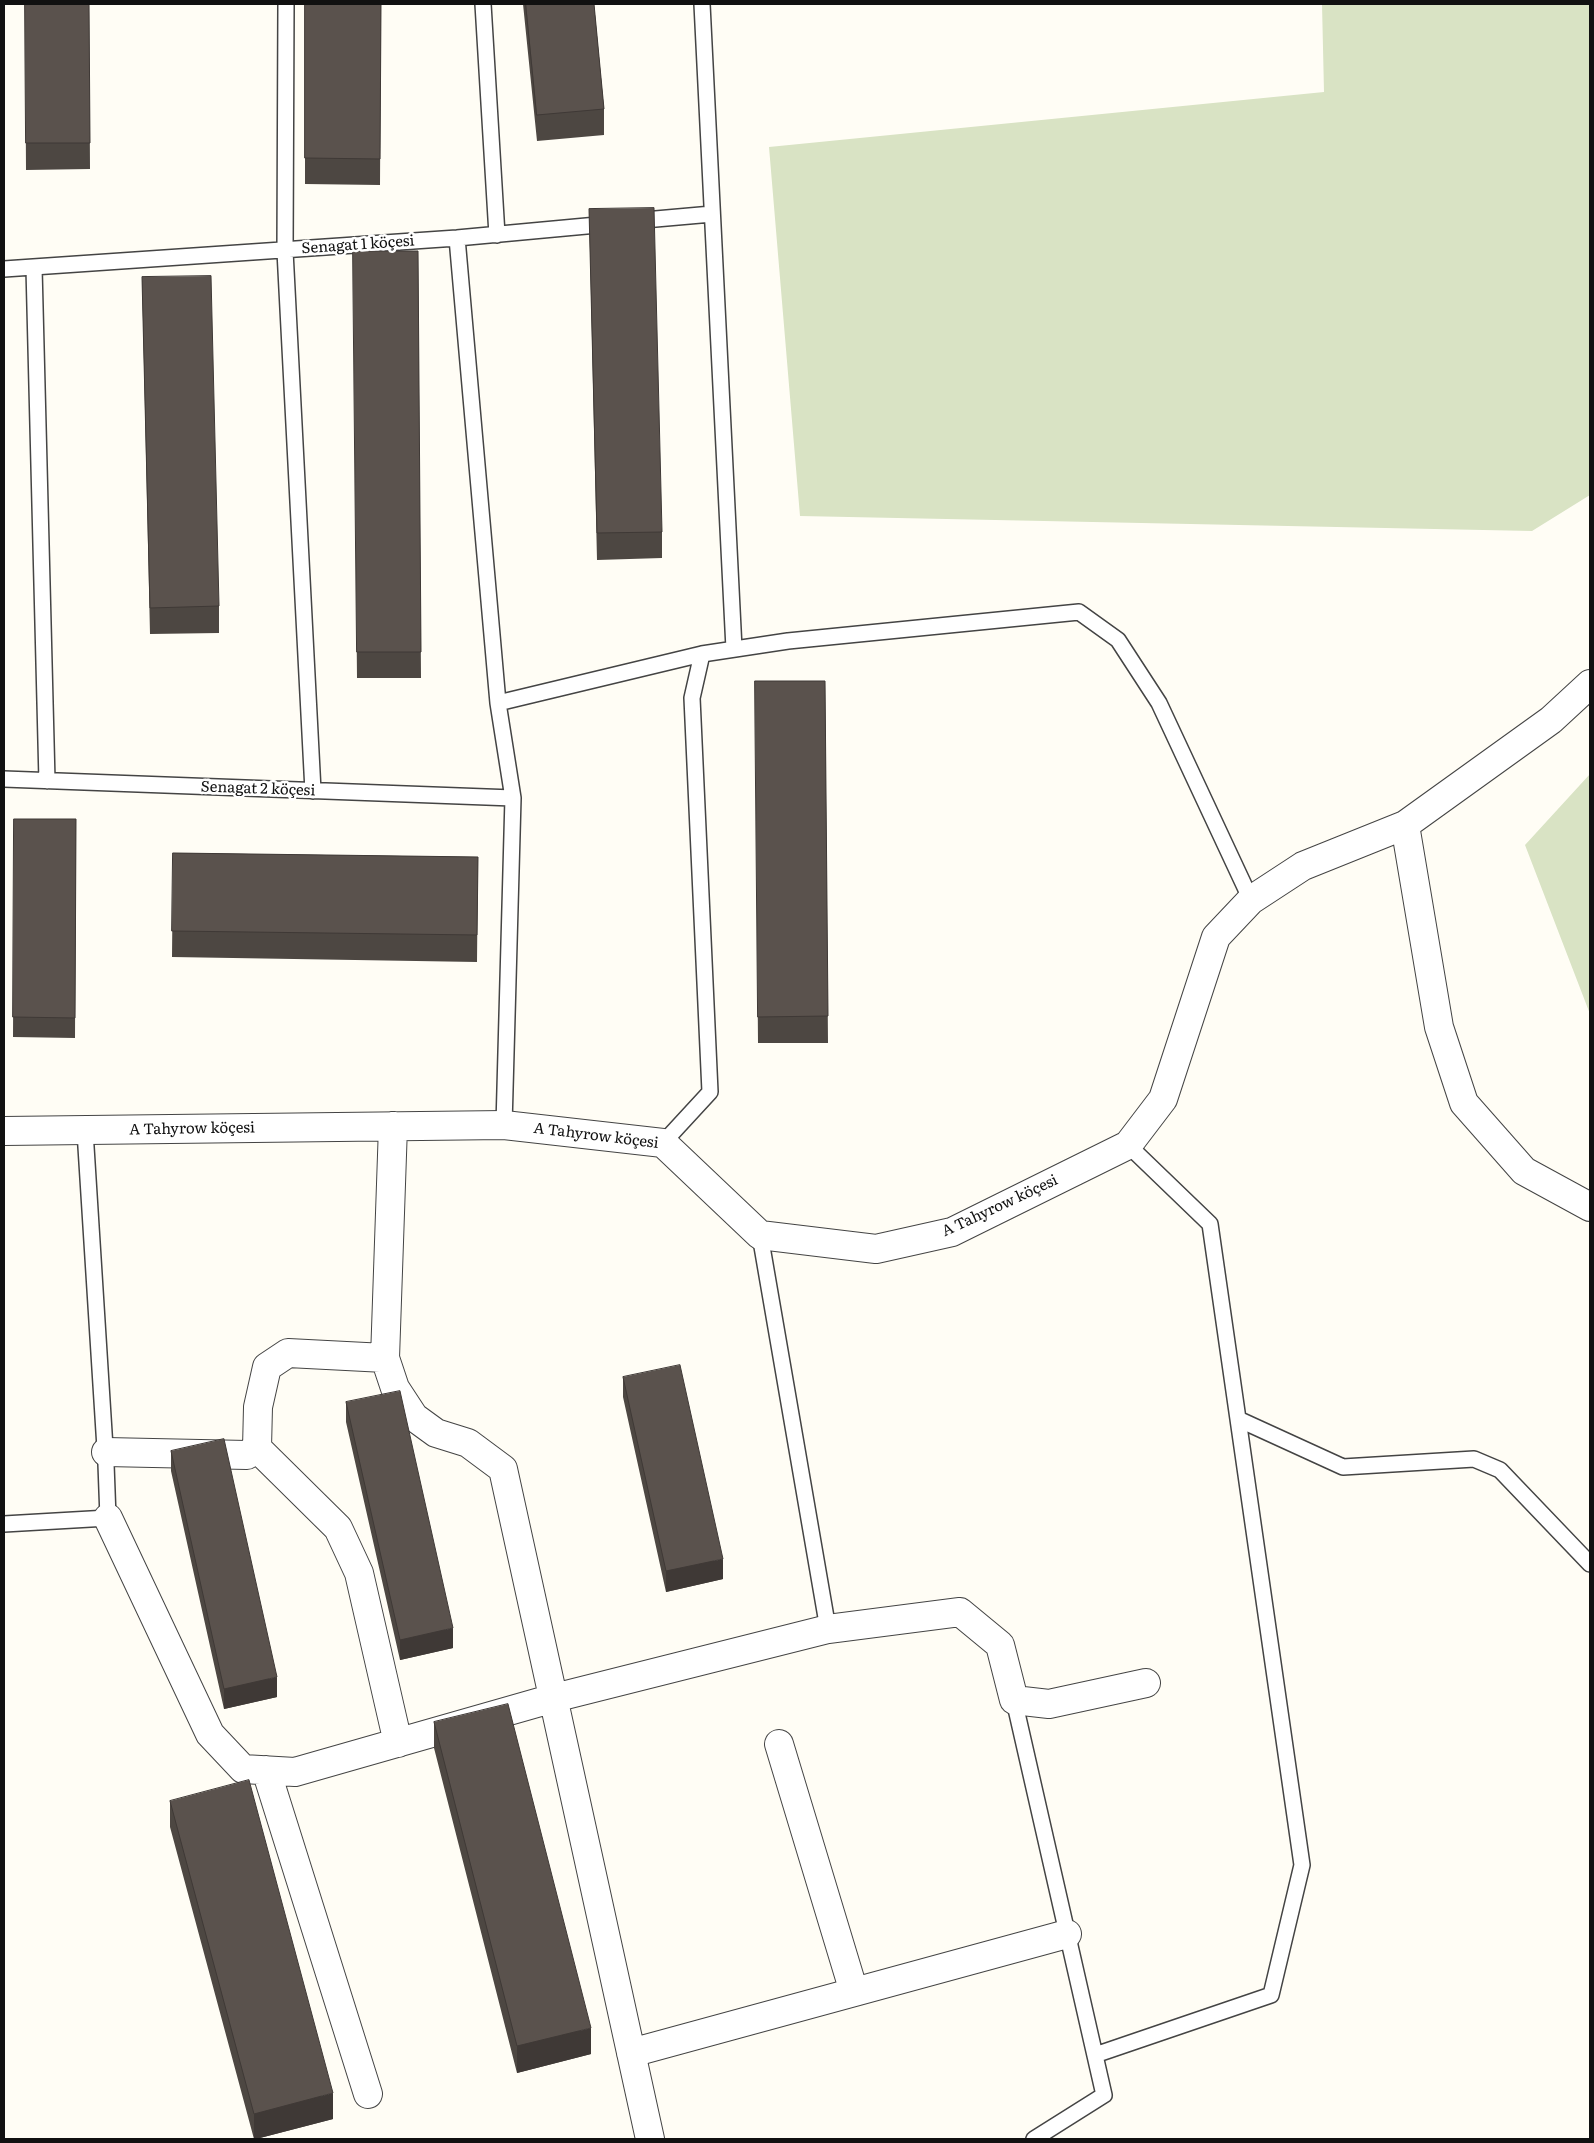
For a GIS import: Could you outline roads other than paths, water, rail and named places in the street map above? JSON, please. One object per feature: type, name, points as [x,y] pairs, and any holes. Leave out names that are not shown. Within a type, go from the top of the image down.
[{"type":"street","points":[[1128,1145],[1163,1099],[1216,937],[1252,900],[1303,866],[1405,825],[1550,720],[1590,684]]},
{"type":"street","points":[[1405,825],[1439,1027],[1464,1103],[1524,1171],[1590,1207]]},
{"type":"street","name":"A Tahyrow köçesi","points":[[4,1131],[504,1125],[663,1143],[760,1235],[876,1249],[952,1232],[1128,1145]]},
{"type":"street","points":[[393,1126],[385,1358],[395,1388],[414,1417],[436,1433],[468,1443],[503,1468],[650,2139]]},
{"type":"street","points":[[385,1358],[288,1354],[267,1367],[258,1406],[257,1448],[338,1528],[359,1573],[398,1742]]},
{"type":"street","points":[[106,1452],[247,1455],[257,1448]]},
{"type":"street","points":[[108,1518],[210,1734],[243,1769],[295,1772],[554,1698],[828,1629],[960,1612],[1000,1645],[1014,1700],[1049,1704],[1146,1683]]},
{"type":"street","points":[[779,1744],[854,1992]]},
{"type":"street","points":[[266,1770],[368,2094]]},
{"type":"street","points":[[631,2053],[1067,1934]]},
{"type":"lane","points":[[286,4],[285,251],[313,791]]},
{"type":"lane","points":[[483,4],[497,235]]},
{"type":"lane","points":[[702,4],[734,649]]},
{"type":"lane","name":"Senagat 1 köçesi","points":[[4,268],[34,268],[497,235],[712,214]]},
{"type":"lane","points":[[457,238],[498,703],[513,798],[504,1125]]},
{"type":"lane","points":[[34,268],[47,781]]},
{"type":"lane","points":[[498,703],[702,654],[788,641],[1079,612],[1118,640],[1159,703],[1252,900]]},
{"type":"lane","points":[[663,1143],[710,1092],[692,698],[702,654]]},
{"type":"lane","name":"Senagat 2 köçesi","points":[[4,779],[513,798]]},
{"type":"lane","points":[[4,1524],[108,1518],[106,1452],[85,1131]]},
{"type":"lane","points":[[1095,2055],[1271,1996],[1302,1865],[1210,1224],[1128,1145]]},
{"type":"lane","points":[[760,1235],[828,1629]]},
{"type":"lane","points":[[1238,1419],[1343,1467],[1474,1460],[1500,1470],[1590,1564]]},
{"type":"lane","points":[[1014,1700],[1104,2095],[1034,2139]]}]
